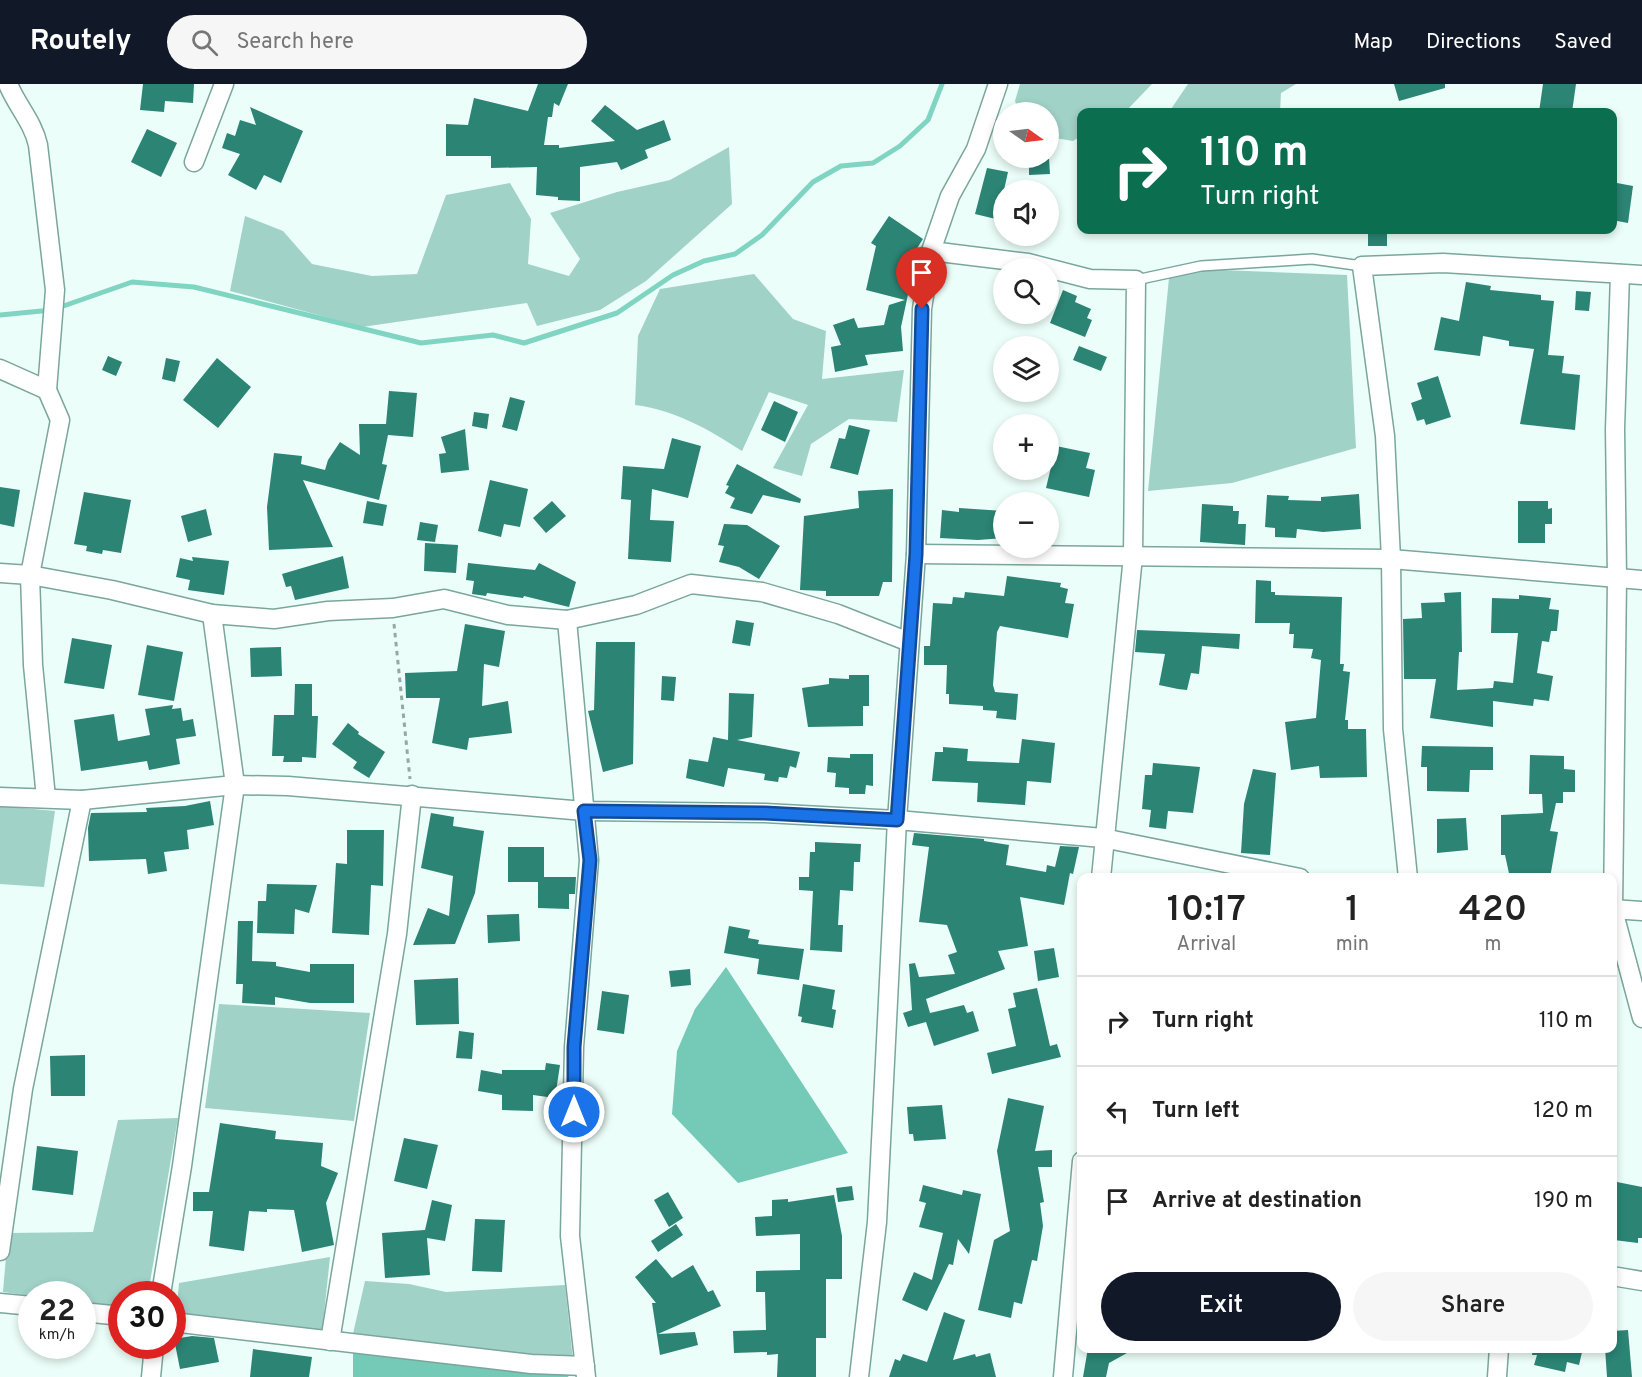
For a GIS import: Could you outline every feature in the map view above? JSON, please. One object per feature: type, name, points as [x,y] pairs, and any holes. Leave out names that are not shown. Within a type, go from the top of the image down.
[{"type":"street","points":[[8,84],[15,103],[35,130],[55,290],[47,390],[60,420],[30,574],[33,665],[46,798]]},
{"type":"street","points":[[194,162],[224,84]]},
{"type":"street","points":[[859,1377],[877,1222],[897,820],[916,554],[922,309],[931,251],[950,196],[976,149],[998,84]]},
{"type":"street","points":[[931,251],[1028,262],[1090,279],[1136,280],[1133,556],[1101,873]]},
{"type":"street","points":[[1407,873],[1393,729],[1391,559],[1385,436],[1362,266],[1443,262],[1642,275]]},
{"type":"street","points":[[1613,873],[1617,578],[1615,429],[1620,274]]},
{"type":"street","points":[[0,369],[47,390]]},
{"type":"street","points":[[916,554],[1391,559],[1642,580]]},
{"type":"street","points":[[0,573],[30,574],[112,590],[212,614],[274,619],[328,611],[393,608],[444,599],[508,615],[567,621],[636,605],[691,584],[762,592],[838,614],[909,642]]},
{"type":"street","points":[[163,1281],[187,1132],[235,785],[212,614]]},
{"type":"street","points":[[186,1324],[585,1372],[570,1236],[574,1047],[590,860],[567,621]]},
{"type":"street","points":[[0,797],[82,800],[235,785],[412,795],[584,811],[765,813],[897,820],[1103,838],[1275,873]]},
{"type":"street","points":[[330,1341],[397,934],[412,795]]},
{"type":"street","points":[[0,1251],[27,1068],[82,800]]},
{"type":"street","points":[[1617,909],[1642,911]]},
{"type":"street","points":[[1617,924],[1642,1018]]},
{"type":"street","points":[[1063,1377],[1077,1218]]},
{"type":"street","points":[[1617,1277],[1642,1281]]},
{"type":"street","points":[[0,1303],[18,1305]]},
{"type":"street","points":[[1497,1377],[1499,1353]]},
{"type":"street","points":[[151,1377],[153,1359]]},
{"type":"lane","points":[[1136,280],[1201,266],[1312,259],[1362,266]]},
{"type":"path","points":[[393,608],[412,795]]},
{"type":"green space","points":[[1020,84],[1152,84],[1129,108],[1077,108],[1077,138],[1073,141],[1059,139],[1059,102],[1015,102]]},
{"type":"green space","points":[[1188,84],[1296,84],[1281,93],[1280,108],[1172,108]]},
{"type":"green space","points":[[729,147],[732,204],[646,281],[600,310],[537,326],[527,303],[362,327],[230,291],[245,216],[283,231],[312,264],[372,276],[417,274],[446,195],[510,183],[531,219],[528,264],[569,276],[580,259],[550,213],[617,192],[670,180]]},
{"type":"green space","points":[[1170,268],[1347,275],[1356,448],[1232,483],[1148,491]]},
{"type":"green space","points":[[754,274],[793,319],[826,331],[822,379],[904,370],[897,422],[849,419],[811,444],[802,476],[773,468],[808,405],[769,392],[742,451],[691,422],[664,411],[635,405],[638,336],[660,289]]},
{"type":"green space","points":[[0,806],[55,811],[44,887],[0,884]]},
{"type":"green space","points":[[726,967],[848,1153],[738,1183],[672,1114],[677,1051],[695,1009]]},
{"type":"green space","points":[[219,1004],[370,1013],[354,1121],[205,1108]]},
{"type":"green space","points":[[178,1118],[150,1281],[108,1281],[108,1305],[96,1304],[96,1281],[18,1281],[18,1294],[3,1292],[8,1233],[93,1232],[118,1120]]},
{"type":"green space","points":[[330,1257],[322,1333],[186,1318],[186,1282]]},
{"type":"green space","points":[[365,1281],[409,1284],[446,1292],[565,1285],[573,1360],[352,1338]]},
{"type":"green space","points":[[353,1350],[572,1368],[568,1377],[353,1377]]},
{"type":"building","points":[[143,84],[194,84],[193,103],[165,101],[164,112],[140,110]]},
{"type":"building","points":[[538,84],[568,84],[559,106],[554,103],[552,117],[548,117],[544,145],[559,145],[559,148],[615,141],[591,121],[605,105],[637,130],[664,120],[671,140],[645,150],[648,158],[621,170],[617,162],[580,167],[580,201],[558,200],[558,197],[536,195],[537,167],[491,168],[491,156],[446,156],[446,124],[468,125],[474,98],[528,111]]},
{"type":"building","points":[[1394,84],[1445,84],[1445,88],[1399,101]]},
{"type":"building","points":[[1543,84],[1576,84],[1573,108],[1540,108]]},
{"type":"building","points":[[250,107],[303,131],[281,183],[264,175],[256,190],[228,175],[240,154],[222,148],[227,133],[235,136],[240,120],[256,125]]},
{"type":"building","points":[[147,129],[177,143],[161,177],[131,162]]},
{"type":"building","points":[[987,168],[1008,172],[1006,180],[993,180],[993,218],[975,214]]},
{"type":"building","points":[[1029,168],[1050,168],[1050,174],[1029,175]]},
{"type":"building","points":[[1617,183],[1633,186],[1628,223],[1617,221]]},
{"type":"building","points":[[889,216],[923,239],[901,273],[912,276],[901,327],[903,351],[865,355],[868,365],[835,372],[831,347],[841,345],[833,325],[854,318],[858,328],[884,325],[889,305],[905,300],[866,290],[876,246],[871,243]]},
{"type":"building","points":[[1368,234],[1387,234],[1387,246],[1368,246]]},
{"type":"building","points":[[1466,282],[1491,286],[1490,290],[1541,295],[1541,300],[1554,301],[1548,355],[1564,356],[1562,373],[1580,375],[1575,430],[1520,424],[1534,349],[1509,346],[1509,341],[1483,336],[1480,356],[1434,350],[1441,317],[1459,321]]},
{"type":"building","points":[[1063,290],[1077,296],[1075,302],[1091,309],[1087,318],[1092,320],[1085,337],[1052,324],[1059,324],[1059,300]]},
{"type":"building","points":[[1576,291],[1591,292],[1589,311],[1575,310]]},
{"type":"building","points":[[1079,346],[1107,357],[1101,371],[1073,360]]},
{"type":"building","points":[[108,356],[122,362],[116,376],[102,370]]},
{"type":"building","points":[[166,358],[180,361],[175,382],[162,379]]},
{"type":"building","points":[[217,358],[251,387],[218,428],[183,400]]},
{"type":"building","points":[[1438,376],[1451,417],[1426,425],[1424,419],[1417,421],[1411,403],[1422,399],[1417,383]]},
{"type":"building","points":[[389,391],[417,393],[413,437],[388,435],[382,464],[387,465],[379,500],[303,480],[333,547],[269,550],[267,507],[274,453],[302,456],[301,464],[325,470],[328,460],[340,442],[360,455],[359,424],[386,424]]},
{"type":"building","points":[[510,397],[525,401],[517,431],[502,427]]},
{"type":"building","points":[[774,401],[798,412],[785,442],[761,430]]},
{"type":"building","points":[[474,412],[489,414],[487,429],[472,426]]},
{"type":"building","points":[[849,425],[870,430],[858,475],[830,468],[839,438],[845,439]]},
{"type":"building","points":[[465,429],[469,470],[441,473],[439,454],[446,453],[441,437]]},
{"type":"building","points":[[672,438],[701,446],[688,498],[652,489],[650,520],[674,521],[671,562],[628,559],[631,500],[621,499],[623,466],[664,469]]},
{"type":"building","points":[[1059,447],[1090,453],[1086,468],[1095,470],[1089,497],[1046,488],[1048,480],[1059,480]]},
{"type":"building","points":[[737,464],[801,499],[800,503],[763,495],[752,514],[730,508],[735,498],[725,493],[729,486],[726,485]]},
{"type":"building","points":[[490,480],[528,489],[520,527],[504,524],[501,537],[478,531]]},
{"type":"building","points":[[0,487],[20,490],[14,527],[0,524]]},
{"type":"building","points":[[893,489],[892,582],[883,582],[879,596],[826,596],[826,591],[800,590],[804,516],[859,508],[858,491]]},
{"type":"building","points":[[84,492],[131,500],[121,553],[103,550],[102,554],[86,551],[87,546],[74,544]]},
{"type":"building","points":[[1359,494],[1361,529],[1323,532],[1297,529],[1296,538],[1275,537],[1275,528],[1265,527],[1267,495],[1289,496],[1288,500],[1321,501],[1321,497]]},
{"type":"building","points":[[367,501],[387,505],[383,526],[363,523]]},
{"type":"building","points":[[552,501],[566,516],[546,533],[533,518]]},
{"type":"building","points":[[1518,501],[1548,501],[1548,509],[1552,508],[1552,524],[1545,524],[1545,543],[1518,543]]},
{"type":"building","points":[[1202,504],[1233,506],[1233,511],[1239,511],[1238,524],[1246,524],[1245,545],[1200,542]]},
{"type":"building","points":[[959,508],[993,510],[993,539],[940,538],[942,510],[959,512]]},
{"type":"building","points":[[206,509],[212,535],[188,542],[181,516]]},
{"type":"building","points":[[420,522],[438,525],[435,542],[417,540]]},
{"type":"building","points":[[724,524],[747,525],[780,546],[759,579],[739,567],[719,562],[724,546],[718,545]]},
{"type":"building","points":[[425,543],[458,545],[456,573],[424,571]]},
{"type":"building","points":[[343,556],[349,588],[295,600],[291,586],[286,587],[282,574]]},
{"type":"building","points":[[192,557],[229,561],[224,595],[188,590],[190,580],[176,577],[180,558],[193,561]]},
{"type":"building","points":[[468,563],[535,570],[539,563],[576,582],[569,607],[524,596],[523,598],[487,593],[486,596],[472,594],[474,581],[466,580]]},
{"type":"building","points":[[1007,576],[1061,583],[1060,587],[1068,589],[1065,603],[1074,604],[1068,638],[1000,626],[997,632],[993,685],[995,692],[1018,694],[1016,720],[996,718],[997,711],[983,710],[983,706],[949,704],[949,694],[946,694],[947,665],[924,665],[924,646],[930,646],[933,603],[952,604],[953,597],[964,598],[965,592],[1004,596]]},
{"type":"building","points":[[1256,580],[1271,581],[1271,592],[1275,592],[1275,595],[1342,597],[1340,664],[1344,664],[1343,671],[1350,672],[1345,720],[1348,720],[1348,729],[1366,729],[1367,777],[1320,778],[1319,766],[1291,770],[1285,722],[1316,718],[1321,660],[1311,658],[1313,649],[1293,648],[1294,634],[1289,634],[1290,623],[1255,623]]},
{"type":"building","points":[[1461,592],[1462,652],[1459,652],[1457,690],[1493,688],[1494,681],[1513,683],[1518,633],[1491,633],[1492,598],[1519,599],[1519,595],[1551,598],[1549,609],[1559,610],[1557,631],[1551,631],[1549,642],[1542,641],[1537,673],[1553,676],[1549,701],[1534,699],[1533,706],[1493,701],[1493,727],[1430,718],[1436,679],[1404,679],[1403,619],[1422,618],[1421,603],[1445,602],[1444,593]]},
{"type":"building","points":[[736,620],[754,623],[750,646],[732,643]]},
{"type":"building","points":[[465,624],[505,631],[499,667],[484,664],[482,706],[508,701],[512,733],[469,738],[467,750],[432,743],[440,698],[406,698],[405,673],[457,671]]},
{"type":"building","points":[[1137,630],[1240,634],[1239,649],[1202,646],[1199,674],[1191,673],[1187,690],[1178,689],[1159,685],[1165,654],[1135,652]]},
{"type":"building","points":[[72,638],[112,645],[104,689],[64,683]]},
{"type":"building","points":[[596,642],[635,642],[633,764],[603,772],[588,711],[594,710]]},
{"type":"building","points":[[147,645],[183,652],[174,701],[138,695]]},
{"type":"building","points":[[281,647],[282,676],[251,677],[250,648]]},
{"type":"building","points":[[849,675],[869,675],[869,706],[863,706],[863,726],[808,727],[802,688],[829,684],[829,678],[849,679]]},
{"type":"building","points":[[662,676],[676,677],[674,701],[661,700]]},
{"type":"building","points":[[295,684],[312,684],[312,716],[318,716],[316,758],[302,757],[302,762],[283,762],[284,756],[272,756],[274,715],[294,715]]},
{"type":"building","points":[[729,693],[754,694],[752,737],[737,740],[800,752],[796,768],[790,766],[787,778],[779,777],[778,782],[764,780],[765,774],[728,768],[724,787],[686,778],[689,759],[708,762],[713,737],[728,740]]},
{"type":"building","points":[[173,705],[172,709],[181,708],[183,721],[193,719],[196,736],[176,739],[180,764],[149,770],[147,761],[81,771],[74,720],[114,714],[118,741],[150,735],[145,709]]},
{"type":"building","points":[[348,723],[359,732],[358,734],[385,752],[369,778],[353,768],[357,762],[332,744]]},
{"type":"building","points":[[1022,739],[1055,743],[1051,783],[1027,781],[1025,805],[977,802],[978,783],[932,781],[935,752],[943,752],[943,747],[968,749],[967,761],[1019,763]]},
{"type":"building","points":[[1422,746],[1493,747],[1493,770],[1470,770],[1469,792],[1427,791],[1427,767],[1421,767]]},
{"type":"building","points":[[850,754],[873,754],[873,786],[866,785],[865,794],[849,794],[849,788],[835,787],[836,773],[827,772],[828,757],[850,758]]},
{"type":"building","points":[[1530,755],[1564,756],[1564,769],[1575,770],[1575,792],[1563,792],[1563,803],[1556,803],[1550,831],[1558,832],[1551,873],[1509,873],[1505,855],[1501,855],[1501,815],[1543,813],[1542,794],[1529,794]]},
{"type":"building","points":[[1153,763],[1200,767],[1193,813],[1168,811],[1166,829],[1149,827],[1151,810],[1142,809],[1145,775],[1152,775]]},
{"type":"building","points":[[1253,769],[1276,773],[1270,855],[1241,853],[1244,804]]},
{"type":"building","points":[[210,801],[214,825],[187,830],[189,849],[164,852],[167,871],[148,874],[146,859],[89,861],[88,828],[91,813],[147,812],[146,808],[185,806]]},
{"type":"building","points":[[431,813],[454,817],[453,826],[484,831],[475,893],[455,944],[413,945],[428,908],[449,916],[453,876],[421,868]]},
{"type":"building","points":[[1466,818],[1468,850],[1437,853],[1437,819]]},
{"type":"building","points":[[347,830],[384,830],[383,886],[371,885],[369,935],[332,933],[336,863],[347,864]]},
{"type":"building","points":[[914,833],[984,839],[984,841],[1009,845],[1006,865],[1046,872],[1047,865],[1055,867],[1060,846],[1079,847],[1073,874],[1070,873],[1064,905],[1020,897],[1028,946],[998,951],[1005,969],[926,999],[930,1013],[964,1005],[967,1013],[973,1011],[979,1031],[934,1046],[926,1022],[908,1027],[903,1013],[912,1010],[909,964],[915,963],[919,977],[955,974],[948,955],[957,952],[947,925],[919,922],[929,847],[912,845]]},
{"type":"building","points":[[815,842],[861,844],[860,862],[854,862],[853,891],[840,890],[838,925],[843,925],[842,952],[810,950],[813,891],[799,890],[799,877],[809,877],[810,852],[815,852]]},
{"type":"building","points":[[508,847],[544,847],[544,877],[576,877],[575,894],[569,894],[569,909],[538,908],[538,882],[508,882]]},
{"type":"building","points":[[267,884],[317,885],[309,913],[295,909],[294,934],[257,933],[258,901],[266,901]]},
{"type":"building","points":[[519,914],[520,941],[488,943],[487,915]]},
{"type":"building","points":[[238,921],[253,921],[252,961],[276,962],[276,966],[310,972],[310,964],[354,964],[354,1003],[310,1003],[275,997],[275,1005],[242,1003],[243,984],[236,984]]},
{"type":"building","points":[[729,926],[750,930],[748,938],[759,940],[758,944],[804,949],[799,980],[757,974],[759,959],[724,953]]},
{"type":"building","points":[[1054,948],[1059,977],[1038,981],[1034,951]]},
{"type":"building","points":[[690,969],[691,985],[671,987],[669,971]]},
{"type":"building","points":[[458,978],[459,1024],[416,1025],[414,980]]},
{"type":"building","points":[[803,984],[835,990],[832,1009],[836,1010],[833,1028],[801,1022],[802,1017],[798,1016]]},
{"type":"building","points":[[1037,988],[1050,1046],[1057,1044],[1061,1057],[992,1074],[987,1053],[1016,1046],[1008,1009],[1016,1007],[1013,993]]},
{"type":"building","points":[[602,991],[629,995],[624,1034],[597,1030]]},
{"type":"building","points":[[459,1031],[474,1033],[472,1059],[456,1058]]},
{"type":"building","points":[[85,1055],[85,1096],[51,1096],[50,1056]]},
{"type":"building","points":[[546,1063],[560,1065],[555,1098],[533,1095],[533,1111],[502,1110],[502,1095],[478,1091],[481,1070],[502,1074],[502,1070],[545,1070]]},
{"type":"building","points":[[1008,1098],[1044,1106],[1035,1151],[1052,1150],[1052,1167],[1038,1167],[1044,1202],[1040,1203],[1043,1226],[1037,1261],[1032,1260],[1022,1304],[1014,1302],[1011,1318],[978,1310],[994,1240],[1010,1231],[997,1151]]},
{"type":"building","points":[[942,1105],[946,1139],[914,1141],[913,1134],[909,1134],[907,1107]]},
{"type":"building","points":[[220,1123],[276,1131],[275,1139],[323,1143],[321,1166],[338,1173],[326,1203],[334,1245],[302,1252],[294,1210],[267,1209],[267,1212],[249,1211],[244,1251],[209,1246],[213,1211],[193,1211],[193,1192],[209,1192]]},
{"type":"building","points":[[404,1138],[438,1145],[427,1189],[394,1181]]},
{"type":"building","points":[[37,1146],[78,1151],[73,1195],[32,1190]]},
{"type":"building","points":[[1617,1182],[1642,1187],[1642,1238],[1638,1238],[1638,1243],[1617,1240]]},
{"type":"building","points":[[923,1185],[962,1195],[963,1190],[981,1194],[969,1254],[958,1239],[953,1265],[949,1264],[927,1311],[902,1300],[914,1272],[932,1280],[943,1233],[919,1227],[926,1203],[919,1201]]},
{"type":"building","points":[[852,1186],[854,1200],[838,1202],[836,1188]]},
{"type":"building","points":[[668,1192],[683,1218],[669,1227],[654,1200]]},
{"type":"building","points":[[834,1195],[842,1236],[842,1279],[826,1279],[826,1338],[816,1338],[816,1377],[777,1377],[778,1354],[734,1353],[733,1331],[766,1330],[765,1292],[756,1292],[756,1271],[800,1270],[800,1234],[756,1236],[755,1217],[772,1216],[772,1200],[788,1199],[788,1202]]},
{"type":"building","points":[[432,1200],[452,1205],[445,1241],[427,1238],[430,1275],[385,1278],[382,1233],[425,1230]]},
{"type":"building","points":[[475,1219],[505,1220],[502,1272],[472,1271]]},
{"type":"building","points":[[676,1224],[683,1235],[658,1252],[651,1241]]},
{"type":"building","points":[[656,1259],[672,1278],[693,1265],[708,1292],[713,1290],[721,1306],[658,1334],[695,1332],[698,1345],[660,1355],[652,1303],[656,1303],[635,1277]]},
{"type":"building","points":[[944,1312],[965,1320],[953,1360],[975,1354],[976,1357],[990,1353],[996,1377],[889,1377],[895,1359],[900,1361],[903,1354],[927,1362]]},
{"type":"building","points":[[1628,1330],[1632,1377],[1607,1377],[1605,1353],[1617,1353],[1617,1331]]},
{"type":"building","points":[[186,1337],[214,1338],[219,1362],[180,1369],[178,1359],[186,1359]]},
{"type":"building","points":[[253,1349],[312,1357],[309,1377],[250,1377]]},
{"type":"building","points":[[1087,1353],[1127,1353],[1109,1363],[1106,1377],[1083,1377]]},
{"type":"building","points":[[1532,1353],[1582,1353],[1579,1365],[1567,1362],[1565,1372],[1534,1365],[1537,1355],[1532,1355]]},
{"type":"waterway","points":[[0,315],[52,310],[132,282],[194,287],[421,343],[493,335],[524,343],[617,313],[673,275],[704,261],[735,254],[762,235],[813,182],[841,166],[873,163],[900,146],[928,120],[942,84]]},
{"type":"route","points":[[574,1112],[574,1047],[590,860],[584,811],[765,813],[897,820],[916,554],[922,309]]}]
